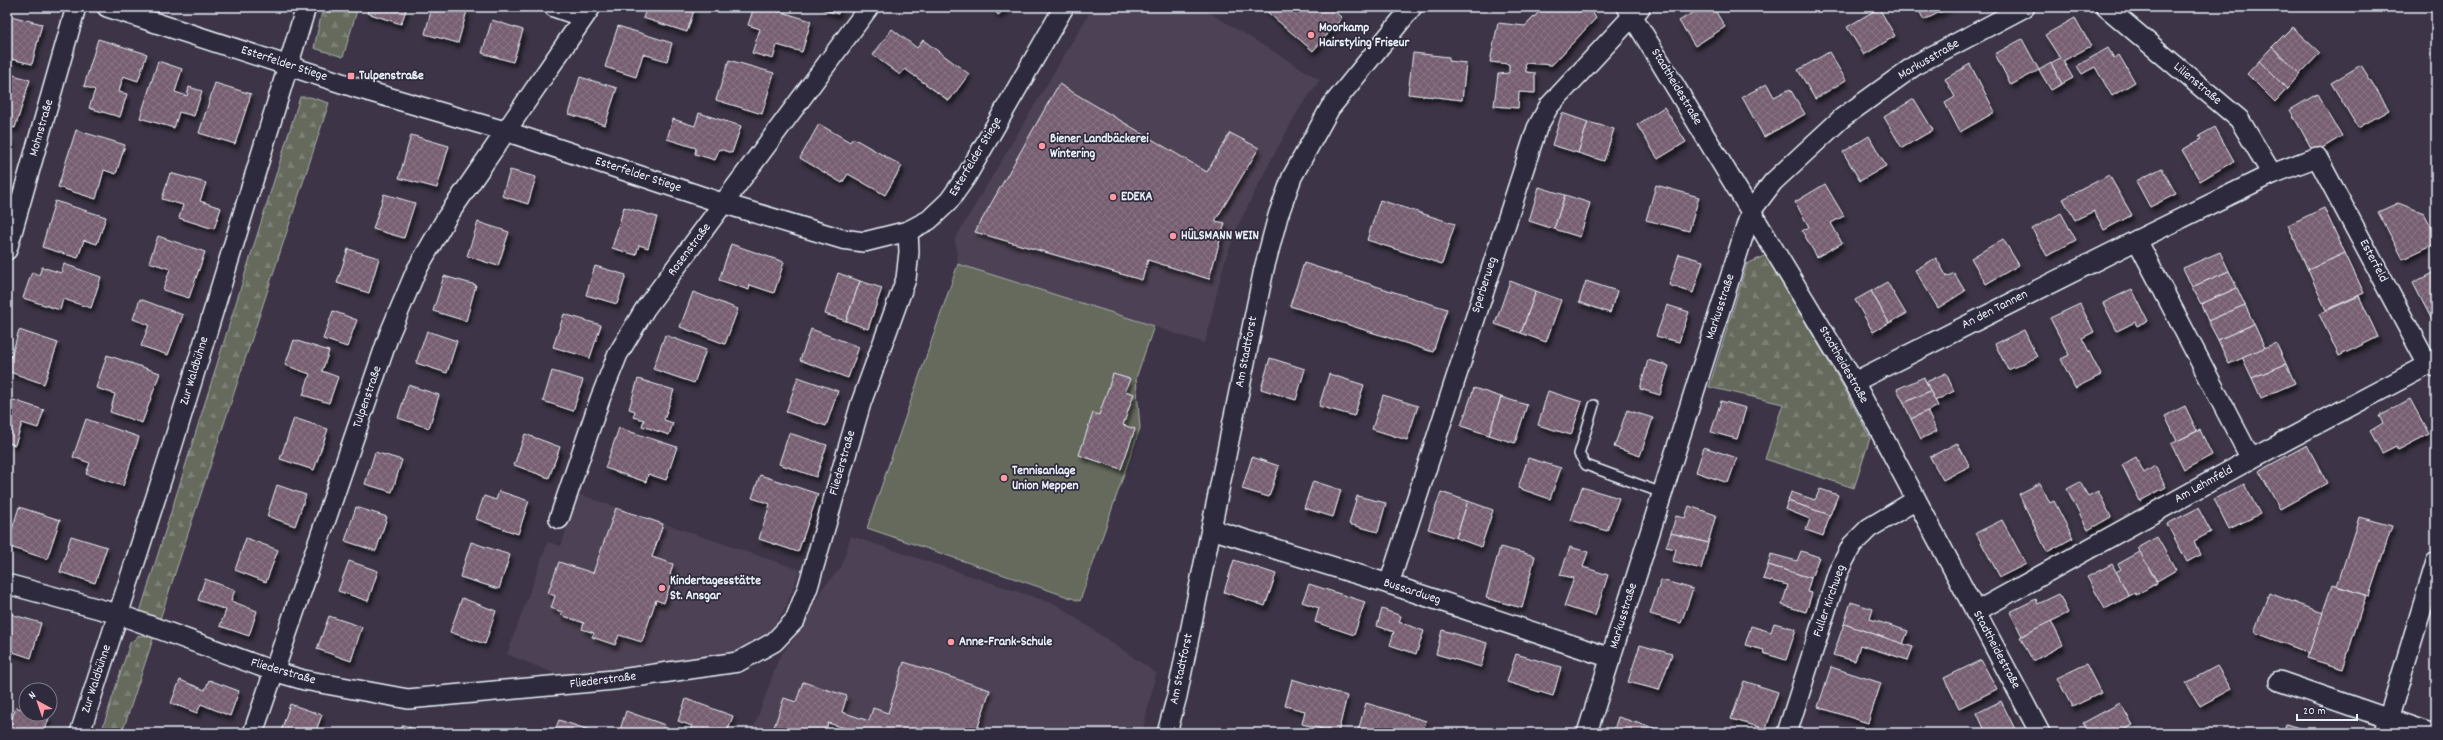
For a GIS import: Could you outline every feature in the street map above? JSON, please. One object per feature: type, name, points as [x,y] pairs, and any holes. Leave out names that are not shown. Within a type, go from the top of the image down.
[{"type":"street","name":"Mohnstraße","points":[[7,250],[76,7]]},
{"type":"street","name":"Esterfelder Stiege","points":[[107,7],[289,65],[360,90],[505,131],[725,204],[842,239],[864,242],[908,231],[929,220],[944,206],[966,177],[1064,7]]},
{"type":"street","name":"Zur Waldbühne","points":[[80,733],[306,7]]},
{"type":"street","points":[[554,7],[587,12]]},
{"type":"street","name":"Rosenstraße","points":[[559,519],[600,399],[618,354],[645,309],[725,204],[869,7]]},
{"type":"street","name":"Markusstraße","points":[[1587,733],[1751,211],[1773,182],[1842,118],[1918,64],[2026,7]]},
{"type":"street","name":"Lilienstraße","points":[[2106,7],[2239,119],[2272,174]]},
{"type":"street","name":"Am Stadtforst","points":[[1167,733],[1211,529],[1264,269],[1278,216],[1292,177],[1330,108],[1406,9]]},
{"type":"street","name":"Stadtheidestraße","points":[[1633,10],[1751,211],[1854,382],[2040,733]]},
{"type":"street","name":"Sperberweg","points":[[1389,584],[1537,128],[1549,106],[1633,10]]},
{"type":"street","name":"Tulpenstraße","points":[[252,733],[389,335],[416,271],[448,217],[587,12]]},
{"type":"street","name":"An den Tannen","points":[[1854,382],[2136,240],[2272,174],[2317,157]]},
{"type":"street","name":"Esterfeld","points":[[2317,157],[2432,367]]},
{"type":"street","name":"Fliederstraße","points":[[7,584],[118,614],[273,672],[304,680],[408,699],[614,680],[738,662],[774,642],[795,620],[808,587],[861,402],[906,279],[909,252],[908,231]]},
{"type":"street","points":[[2136,240],[2251,459]]},
{"type":"street","name":"Am Lehmfeld","points":[[1975,612],[2251,459],[2432,367]]},
{"type":"street","name":"Fuller Kirchweg","points":[[1787,733],[1838,572],[1852,545],[1869,528],[1916,500]]},
{"type":"street","name":"Bussardweg","points":[[1211,529],[1389,584],[1611,658]]},
{"type":"street","points":[[2386,726],[2436,562]]},
{"type":"street","points":[[2278,681],[2386,726],[2430,733]]},
{"type":"lane","points":[[1594,405],[1579,454],[1586,465],[1662,492]]},
{"type":"shaded area","points":[[1093,7],[1200,7],[1320,80],[1299,109],[1238,225],[1224,263],[1205,343],[958,264],[955,239]]},
{"type":"shaded area","name":"Kindertagesstätte St. Ansgar","points":[[578,494],[800,570],[786,606],[773,628],[743,648],[728,654],[568,679],[507,654],[548,542],[561,546]]},
{"type":"shaded area","name":"Anne-Frank-Schule","points":[[851,536],[1057,605],[1156,673],[1142,733],[752,733],[779,658],[803,626],[822,589],[841,568]]},
{"type":"green space","points":[[323,7],[358,7],[343,57],[314,48]]},
{"type":"green space","points":[[300,97],[310,97],[329,103],[160,619],[140,612]]},
{"type":"green space","points":[[1766,255],[1844,388],[1870,438],[1854,488],[1765,459],[1783,404],[1709,387],[1747,264]]},
{"type":"green space","name":"Tennisanlage Union Meppen","points":[[958,264],[1154,326],[1136,378],[1140,428],[1080,601],[867,528]]},
{"type":"green space","points":[[147,634],[154,636],[122,733],[101,733],[130,643],[139,636]]},
{"type":"building","points":[[369,7],[407,7],[401,24],[367,13]]},
{"type":"building","points":[[432,7],[454,7],[467,11],[458,43],[425,34]]},
{"type":"building","points":[[647,7],[695,7],[687,32],[643,18]]},
{"type":"building","points":[[754,7],[766,7],[811,21],[802,52],[777,45],[773,59],[752,53],[760,29],[748,25]]},
{"type":"building","points":[[815,7],[840,7],[838,14]]},
{"type":"building","points":[[992,7],[1008,7],[998,15]]},
{"type":"building","name":"Moorkamp Hairstyling Friseur","points":[[1267,7],[1330,7],[1342,18],[1313,51],[1265,10]]},
{"type":"building","points":[[1539,7],[1589,7],[1596,18],[1552,65],[1525,63],[1526,72],[1535,73],[1535,93],[1519,92],[1518,108],[1494,106],[1498,74],[1509,73],[1509,64],[1490,62],[1498,23],[1525,26],[1539,12]]},
{"type":"building","points":[[1702,7],[1713,7],[1725,27],[1695,46],[1679,21]]},
{"type":"building","points":[[1917,7],[1950,7],[1924,20]]},
{"type":"building","points":[[1879,8],[1895,36],[1864,55],[1847,27]]},
{"type":"building","points":[[7,15],[42,24],[32,64],[7,58]]},
{"type":"building","points":[[2075,18],[2091,46],[2063,61],[2073,78],[2062,84],[2051,63],[2060,58],[2045,35]]},
{"type":"building","points":[[492,20],[523,30],[513,62],[482,53]]},
{"type":"building","points":[[618,26],[672,43],[667,61],[643,54],[636,77],[605,67]]},
{"type":"building","points":[[2292,27],[2320,53],[2300,74],[2272,47]]},
{"type":"building","points":[[892,29],[917,48],[923,40],[969,74],[949,101],[905,69],[900,75],[873,55]]},
{"type":"building","points":[[98,39],[147,54],[138,81],[123,76],[119,92],[127,94],[120,117],[89,108],[95,90],[84,86]]},
{"type":"building","points":[[2022,39],[2039,70],[2011,85],[1995,54]]},
{"type":"building","points":[[2272,47],[2300,74],[2287,89],[2259,61]]},
{"type":"building","points":[[2108,48],[2114,58],[2119,55],[2135,82],[2112,96],[2095,67],[2082,74],[2077,66]]},
{"type":"building","points":[[1829,52],[1846,80],[1815,99],[1798,70]]},
{"type":"building","points":[[1413,53],[1449,57],[1449,61],[1466,63],[1462,100],[1408,94]]},
{"type":"building","points":[[729,60],[774,73],[762,114],[716,100]]},
{"type":"building","points":[[158,61],[182,69],[175,92],[187,96],[189,87],[202,91],[194,116],[179,112],[174,128],[140,118]]},
{"type":"building","points":[[2259,61],[2287,89],[2275,102],[2247,74]]},
{"type":"building","points":[[2051,63],[2062,84],[2051,90],[2039,70]]},
{"type":"building","points":[[1970,64],[1995,112],[1960,132],[1945,103],[1955,97],[1945,79]]},
{"type":"building","points":[[2361,65],[2389,110],[2358,128],[2331,83]]},
{"type":"building","points":[[7,73],[30,80],[15,128],[7,126]]},
{"type":"building","points":[[580,77],[617,88],[605,125],[569,114]]},
{"type":"building","points":[[215,83],[251,94],[235,144],[199,133]]},
{"type":"building","name":"EDEKA","points":[[1059,84],[1207,172],[1230,133],[1259,148],[1215,221],[1225,223],[1209,279],[1148,260],[1142,280],[975,232]]},
{"type":"building","points":[[1767,84],[1774,97],[1790,89],[1805,114],[1764,137],[1742,97]]},
{"type":"building","points":[[2317,94],[2342,136],[2314,153],[2290,110]]},
{"type":"building","points":[[1914,99],[1933,130],[1902,148],[1884,117]]},
{"type":"building","points":[[1664,107],[1686,142],[1658,159],[1637,125]]},
{"type":"building","points":[[699,113],[741,126],[732,153],[719,149],[715,160],[695,154],[696,148],[667,139],[673,119],[695,126]]},
{"type":"building","points":[[1562,113],[1588,122],[1578,153],[1552,145]]},
{"type":"building","points":[[1588,122],[1614,129],[1604,161],[1578,153]]},
{"type":"building","points":[[819,124],[850,142],[853,138],[902,166],[885,195],[848,174],[842,183],[800,158]]},
{"type":"building","points":[[2215,127],[2234,161],[2200,181],[2182,150],[2201,139],[2199,136]]},
{"type":"building","points":[[76,130],[125,145],[116,174],[104,170],[96,199],[58,187]]},
{"type":"building","points":[[411,135],[449,146],[437,188],[399,178]]},
{"type":"building","points":[[1869,136],[1886,166],[1860,181],[1843,152]]},
{"type":"building","points":[[7,138],[12,139],[7,156]]},
{"type":"building","points":[[2162,168],[2176,194],[2150,207],[2136,181]]},
{"type":"building","points":[[510,170],[536,177],[528,204],[502,196]]},
{"type":"building","points":[[170,173],[206,183],[200,201],[221,208],[214,229],[179,218],[183,205],[162,199]]},
{"type":"building","points":[[2109,175],[2132,215],[2104,230],[2094,211],[2075,220],[2063,199]]},
{"type":"building","points":[[1825,184],[1844,216],[1831,223],[1842,243],[1817,257],[1802,231],[1809,227],[1795,202]]},
{"type":"building","points":[[1656,185],[1699,197],[1689,231],[1646,220]]},
{"type":"building","points":[[1539,187],[1565,195],[1554,229],[1529,221]]},
{"type":"building","points":[[384,194],[415,203],[404,238],[373,229]]},
{"type":"building","points":[[1565,195],[1590,203],[1580,237],[1554,229]]},
{"type":"building","points":[[1380,200],[1455,224],[1442,264],[1367,240]]},
{"type":"building","points":[[55,201],[106,217],[97,244],[84,240],[78,258],[42,247]]},
{"type":"building","points":[[2398,203],[2424,213],[2436,236],[2436,243],[2403,259],[2378,212]]},
{"type":"building","points":[[624,207],[657,217],[648,248],[639,245],[636,255],[612,248]]},
{"type":"building","points":[[2324,208],[2345,253],[2308,270],[2288,225]]},
{"type":"building","points":[[2061,213],[2076,240],[2047,256],[2032,229]]},
{"type":"building","points":[[478,222],[509,232],[498,266],[467,256]]},
{"type":"building","points":[[158,236],[205,252],[189,298],[163,290],[170,269],[149,262]]},
{"type":"building","points":[[2003,239],[2019,265],[1986,284],[1971,258]]},
{"type":"building","points":[[731,244],[784,262],[774,293],[750,285],[749,290],[719,280]]},
{"type":"building","points":[[348,249],[379,258],[369,293],[337,283]]},
{"type":"building","points":[[2220,252],[2229,271],[2192,287],[2183,268]]},
{"type":"building","points":[[2345,253],[2364,293],[2326,310],[2308,270]]},
{"type":"building","points":[[1679,254],[1703,261],[1693,293],[1669,285]]},
{"type":"building","points":[[1936,258],[1947,277],[1954,273],[1965,291],[1938,308],[1915,270]]},
{"type":"building","points":[[1304,263],[1447,309],[1433,352],[1290,306]]},
{"type":"building","points":[[64,264],[101,277],[91,308],[63,299],[60,310],[23,298],[32,272],[39,275],[42,267],[61,273]]},
{"type":"building","points":[[595,266],[626,275],[617,304],[586,295]]},
{"type":"building","points":[[2229,271],[2237,288],[2201,304],[2192,287]]},
{"type":"building","points":[[2436,271],[2436,328],[2413,283]]},
{"type":"building","points":[[838,273],[860,281],[846,321],[825,314]]},
{"type":"building","points":[[444,276],[476,285],[466,321],[433,311]]},
{"type":"building","points":[[860,281],[882,288],[868,329],[846,321]]},
{"type":"building","points":[[1510,281],[1536,291],[1521,333],[1495,324]]},
{"type":"building","points":[[1586,281],[1617,291],[1610,313],[1579,302]]},
{"type":"building","points":[[1887,282],[1906,314],[1889,323],[1871,291]]},
{"type":"building","points":[[2237,288],[2245,305],[2208,321],[2201,304]]},
{"type":"building","points":[[2132,289],[2148,321],[2137,326],[2135,322],[2117,331],[2103,303]]},
{"type":"building","points":[[1536,291],[1561,300],[1546,342],[1521,333]]},
{"type":"building","points":[[1871,291],[1889,323],[1873,332],[1855,300]]},
{"type":"building","points":[[693,292],[738,309],[725,344],[680,327]]},
{"type":"building","points":[[2359,296],[2378,337],[2339,356],[2319,314]]},
{"type":"building","points":[[140,299],[183,315],[168,355],[141,346],[149,325],[133,319]]},
{"type":"building","points":[[2080,304],[2094,332],[2082,338],[2101,375],[2075,388],[2061,359],[2069,355],[2050,318]]},
{"type":"building","points":[[1667,305],[1689,312],[1679,342],[1656,336]]},
{"type":"building","points":[[2245,305],[2254,324],[2218,340],[2208,321]]},
{"type":"building","points":[[333,311],[357,320],[347,347],[323,339]]},
{"type":"building","points":[[564,314],[601,325],[590,358],[553,347]]},
{"type":"building","points":[[2254,324],[2265,348],[2229,364],[2218,340]]},
{"type":"building","points":[[811,329],[859,347],[848,378],[800,360]]},
{"type":"building","points":[[19,330],[58,343],[44,384],[7,371]]},
{"type":"building","points":[[2024,330],[2037,357],[2008,370],[1995,344]]},
{"type":"building","points":[[427,331],[457,341],[447,373],[416,363]]},
{"type":"building","points":[[665,335],[706,350],[694,383],[653,369]]},
{"type":"building","points":[[294,340],[329,351],[322,371],[338,377],[329,403],[303,395],[310,374],[285,365]]},
{"type":"building","points":[[2276,343],[2286,364],[2252,378],[2242,357]]},
{"type":"building","points":[[107,355],[160,373],[142,423],[110,412],[115,394],[96,388]]},
{"type":"building","points":[[1270,358],[1305,369],[1296,400],[1261,389]]},
{"type":"building","points":[[1648,360],[1669,366],[1660,395],[1640,389]]},
{"type":"building","points":[[2286,364],[2295,383],[2261,398],[2252,378]]},
{"type":"building","points":[[552,371],[583,380],[573,411],[543,401]]},
{"type":"building","points":[[1946,373],[1954,391],[1935,401],[1926,382]]},
{"type":"building","points":[[1113,374],[1130,379],[1125,391],[1134,394],[1123,425],[1135,429],[1121,469],[1079,455],[1093,413],[1099,415]]},
{"type":"building","points":[[1329,374],[1364,385],[1354,416],[1319,406]]},
{"type":"building","points":[[798,377],[838,391],[826,426],[786,412]]},
{"type":"building","points":[[1924,377],[1930,391],[1904,403],[1897,389]]},
{"type":"building","points":[[638,379],[674,390],[664,420],[673,423],[669,435],[642,426],[644,420],[633,417],[635,411],[629,409]]},
{"type":"building","points":[[408,385],[439,395],[429,428],[398,418]]},
{"type":"building","points":[[1474,388],[1501,397],[1489,435],[1461,426]]},
{"type":"building","points":[[1548,391],[1582,402],[1571,435],[1538,425]]},
{"type":"building","points":[[1930,391],[1938,406],[1911,419],[1904,403]]},
{"type":"building","points":[[1383,395],[1418,406],[1407,440],[1372,429]]},
{"type":"building","points":[[1501,397],[1527,405],[1515,443],[1489,435]]},
{"type":"building","points":[[7,398],[44,410],[38,428],[22,423],[15,445],[7,443]]},
{"type":"building","points":[[2410,399],[2429,434],[2398,450],[2396,446],[2382,453],[2370,431],[2383,423],[2379,416]]},
{"type":"building","points":[[1721,401],[1746,408],[1737,439],[1711,432]]},
{"type":"building","points":[[2185,406],[2197,431],[2177,441],[2165,416]]},
{"type":"building","points":[[1627,410],[1653,418],[1640,456],[1614,447]]},
{"type":"building","points":[[1927,411],[1937,431],[1921,439],[1911,419]]},
{"type":"building","points":[[294,418],[328,429],[314,470],[280,459]]},
{"type":"building","points":[[86,419],[139,437],[123,486],[86,474],[90,463],[73,457]]},
{"type":"building","points":[[619,428],[677,447],[666,480],[648,474],[646,482],[605,468]]},
{"type":"building","points":[[2200,430],[2212,455],[2184,470],[2171,444]]},
{"type":"building","points":[[789,433],[827,445],[816,477],[779,464]]},
{"type":"building","points":[[525,434],[560,447],[549,478],[514,465]]},
{"type":"building","points":[[1957,443],[1970,466],[1943,480],[1930,457]]},
{"type":"building","points":[[2307,445],[2327,483],[2280,509],[2259,471]]},
{"type":"building","points":[[1704,447],[1737,458],[1728,483],[1696,472]]},
{"type":"building","points":[[375,452],[402,460],[392,492],[365,484]]},
{"type":"building","points":[[1252,457],[1279,466],[1269,497],[1242,489]]},
{"type":"building","points":[[2136,457],[2144,473],[2155,466],[2166,487],[2140,501],[2122,465]]},
{"type":"building","points":[[1528,458],[1561,468],[1550,499],[1518,488]]},
{"type":"building","points":[[760,475],[818,494],[798,552],[759,539],[770,504],[752,498]]},
{"type":"building","points":[[1313,481],[1341,490],[1333,517],[1304,508]]},
{"type":"building","points":[[2080,482],[2088,496],[2098,491],[2111,517],[2088,530],[2067,489]]},
{"type":"building","points":[[2040,483],[2050,503],[2054,501],[2073,538],[2047,552],[2019,494]]},
{"type":"building","points":[[2244,484],[2260,514],[2229,529],[2214,499]]},
{"type":"building","points":[[277,485],[306,495],[295,526],[267,516]]},
{"type":"building","points":[[1582,487],[1619,498],[1607,531],[1571,520]]},
{"type":"building","points":[[1820,489],[1838,495],[1830,515],[1788,501],[1791,492],[1815,500]]},
{"type":"building","points":[[499,491],[529,501],[518,534],[476,519],[484,496],[496,500]]},
{"type":"building","points":[[1441,492],[1468,501],[1456,538],[1428,529]]},
{"type":"building","points":[[1357,496],[1386,503],[1378,532],[1349,524]]},
{"type":"building","points":[[1468,501],[1493,510],[1481,547],[1456,538]]},
{"type":"building","points":[[1788,501],[1830,515],[1823,536],[1806,530],[1810,519],[1785,509]]},
{"type":"building","points":[[1689,506],[1716,515],[1708,543],[1671,533],[1676,516],[1685,518]]},
{"type":"building","points":[[19,507],[60,520],[47,559],[7,546]]},
{"type":"building","points":[[356,507],[387,517],[376,551],[345,541]]},
{"type":"building","points":[[616,508],[663,524],[652,557],[673,564],[670,575],[673,576],[664,603],[656,600],[642,642],[619,635],[615,645],[592,637],[594,633],[582,629],[584,623],[561,615],[562,612],[551,608],[555,596],[548,593],[559,562],[593,573]]},
{"type":"building","points":[[2198,508],[2211,532],[2194,541],[2200,555],[2187,562],[2167,524]]},
{"type":"building","points":[[2359,517],[2392,526],[2369,596],[2337,586]]},
{"type":"building","points":[[2002,520],[2026,564],[2000,577],[1976,533]]},
{"type":"building","points":[[1671,533],[1708,543],[1701,569],[1673,561],[1676,549],[1666,547]]},
{"type":"building","points":[[71,536],[107,547],[95,583],[60,572]]},
{"type":"building","points":[[2157,537],[2176,570],[2157,581],[2137,548]]},
{"type":"building","points":[[246,538],[278,550],[266,582],[235,570]]},
{"type":"building","points":[[471,542],[510,555],[499,589],[460,577]]},
{"type":"building","points":[[1500,547],[1535,556],[1522,608],[1486,598]]},
{"type":"building","points":[[1570,547],[1588,552],[1583,567],[1608,575],[1595,616],[1564,606],[1574,578],[1560,575]]},
{"type":"building","points":[[1801,551],[1819,557],[1811,578],[1768,565],[1771,554],[1797,561]]},
{"type":"building","points":[[2140,552],[2157,583],[2136,595],[2135,593],[2129,596],[2116,572],[2121,569],[2118,564]]},
{"type":"building","points":[[1234,560],[1276,574],[1265,606],[1224,592]]},
{"type":"building","points":[[349,561],[378,571],[368,601],[338,591]]},
{"type":"building","points":[[2112,564],[2129,596],[2105,609],[2087,577]]},
{"type":"building","points":[[1768,565],[1811,578],[1807,592],[1812,593],[1806,612],[1782,605],[1788,585],[1763,579]]},
{"type":"building","points":[[205,579],[235,590],[231,601],[257,611],[249,636],[220,626],[226,610],[198,600]]},
{"type":"building","points":[[1661,580],[1693,589],[1681,623],[1650,614]]},
{"type":"building","points":[[1309,584],[1365,602],[1354,635],[1315,622],[1319,608],[1302,602]]},
{"type":"building","points":[[2332,585],[2366,595],[2343,669],[2307,658]]},
{"type":"building","points":[[2269,593],[2323,613],[2309,653],[2254,632]]},
{"type":"building","points":[[2059,594],[2068,613],[2022,636],[2010,612],[2036,599],[2038,604]]},
{"type":"building","points":[[462,598],[496,611],[485,644],[450,632]]},
{"type":"building","points":[[1851,602],[1873,609],[1870,619],[1908,631],[1903,644],[1844,624]]},
{"type":"building","points":[[1382,609],[1401,616],[1399,622],[1424,631],[1416,654],[1390,645],[1394,632],[1377,626]]},
{"type":"building","points":[[7,613],[41,623],[31,658],[7,650]]},
{"type":"building","points":[[329,616],[362,627],[351,661],[317,649]]},
{"type":"building","points":[[2051,621],[2063,645],[2033,661],[2020,637]]},
{"type":"building","points":[[1774,623],[1796,629],[1786,660],[1763,653],[1764,650],[1745,645],[1751,626],[1771,632]]},
{"type":"building","points":[[1844,624],[1913,647],[1908,660],[1860,645],[1855,661],[1833,655]]},
{"type":"building","points":[[1442,630],[1487,643],[1481,667],[1436,654]]},
{"type":"building","points":[[1640,645],[1672,654],[1659,690],[1628,682]]},
{"type":"building","points":[[1516,654],[1561,667],[1553,696],[1507,682]]},
{"type":"building","points":[[1981,660],[1997,689],[1959,708],[1944,678]]},
{"type":"building","points":[[904,662],[990,690],[976,733],[854,733],[855,731],[828,723],[825,733],[772,733],[784,698],[796,702],[803,682],[847,696],[842,712],[869,721],[873,708],[888,713]]},
{"type":"building","points":[[2086,664],[2101,693],[2072,707],[2057,678]]},
{"type":"building","points":[[2217,666],[2231,689],[2200,706],[2186,683]]},
{"type":"building","points":[[1831,667],[1881,683],[1868,723],[1818,707]]},
{"type":"building","points":[[1292,679],[1347,696],[1338,733],[1302,724],[1305,711],[1285,706]]},
{"type":"building","points":[[180,680],[205,690],[209,680],[239,691],[230,716],[201,704],[197,713],[171,703]]},
{"type":"building","points":[[1744,681],[1778,692],[1766,729],[1731,719]]},
{"type":"building","points":[[686,699],[733,716],[727,733],[689,733],[692,726],[678,721]]},
{"type":"building","points":[[2001,701],[2017,733],[1986,733],[1977,713]]},
{"type":"building","points":[[1366,703],[1426,721],[1422,733],[1368,733],[1358,731]]},
{"type":"building","points":[[2120,703],[2133,725],[2118,733],[2088,733],[2083,723]]},
{"type":"building","points":[[290,704],[322,715],[315,733],[287,733],[281,731]]},
{"type":"building","points":[[16,707],[18,708],[18,722],[48,722],[44,733],[7,733]]},
{"type":"building","points":[[626,711],[665,725],[662,733],[619,733]]},
{"type":"building","points":[[1618,717],[1657,729],[1656,733],[1613,733]]},
{"type":"building","points":[[559,720],[598,733],[554,733]]},
{"type":"building","points":[[2286,724],[2315,733],[2283,733]]},
{"type":"building","points":[[403,725],[426,733],[399,733]]},
{"type":"place","name":"Moorkamp Hairstyling Friseur","points":[[1311,35]]},
{"type":"place","name":"Tulpenstraße","points":[[351,76]]},
{"type":"place","name":"Biener Landbäckerei Wintering","points":[[1042,146]]},
{"type":"place","name":"EDEKA","points":[[1113,197]]},
{"type":"place","name":"HÜLSMANN WEIN","points":[[1173,236]]},
{"type":"place","name":"Tennisanlage Union Meppen","points":[[1004,478]]},
{"type":"place","name":"Kindertagesstätte St. Ansgar","points":[[662,588]]},
{"type":"place","name":"Anne-Frank-Schule","points":[[951,642]]}]
